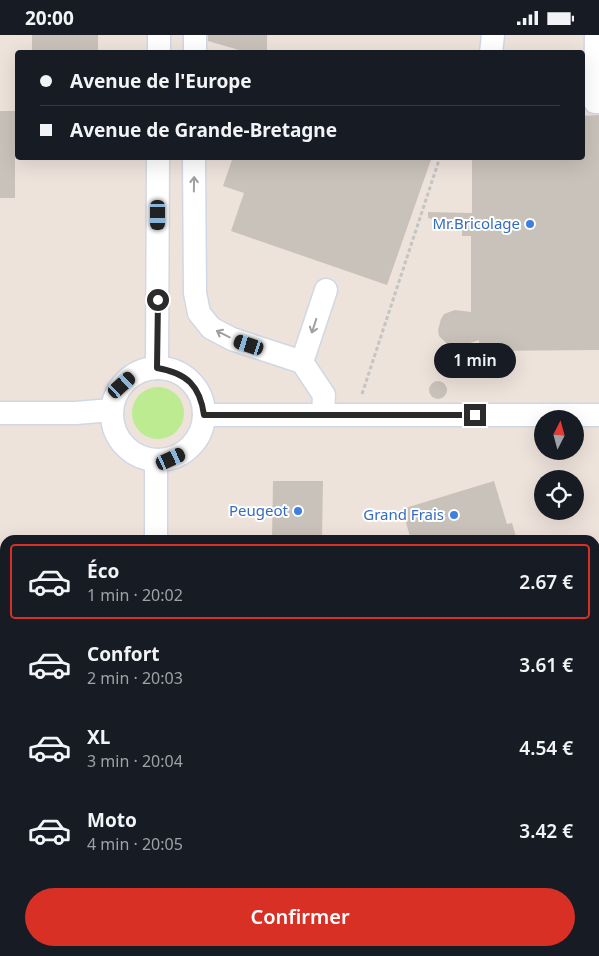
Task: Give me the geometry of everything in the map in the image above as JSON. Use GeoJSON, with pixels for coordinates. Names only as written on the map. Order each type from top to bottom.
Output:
{"type":"FeatureCollection","features":[{"type":"Feature","properties":{"kind":"street"},"geometry":{"type":"LineString","coordinates":[[159,35],[159,50]]}},
{"type":"Feature","properties":{"kind":"street"},"geometry":{"type":"LineString","coordinates":[[195,50],[196,35]]}},
{"type":"Feature","properties":{"kind":"street"},"geometry":{"type":"LineString","coordinates":[[491,50],[493,35]]}},
{"type":"Feature","properties":{"kind":"street"},"geometry":{"type":"LineString","coordinates":[[592,102],[596,35]]}},
{"type":"Feature","properties":{"kind":"street"},"geometry":{"type":"LineString","coordinates":[[157,368],[158,160]]}},
{"type":"Feature","properties":{"kind":"street"},"geometry":{"type":"LineString","coordinates":[[194,160],[194,293],[199,313],[211,328],[232,339],[302,362],[324,405]]}},
{"type":"Feature","properties":{"kind":"street"},"geometry":{"type":"LineString","coordinates":[[302,362],[326,290]]}},
{"type":"Feature","properties":{"kind":"street"},"geometry":{"type":"LineString","coordinates":[[157,368],[172,370],[185,377],[196,387],[202,401],[204,415],[201,429],[194,442],[184,452],[171,459],[156,460],[142,457],[128,450],[118,439],[112,425],[111,410],[115,396],[122,385],[144,370],[157,368]]}},
{"type":"Feature","properties":{"kind":"street"},"geometry":{"type":"LineString","coordinates":[[204,415],[324,405],[356,415],[599,415]]}},
{"type":"Feature","properties":{"kind":"street"},"geometry":{"type":"LineString","coordinates":[[0,413],[76,413],[111,410]]}},
{"type":"Feature","properties":{"kind":"street"},"geometry":{"type":"LineString","coordinates":[[156,460],[156,535]]}},
{"type":"Feature","properties":{"kind":"path"},"geometry":{"type":"LineString","coordinates":[[356,415],[439,160]]}},
{"type":"Feature","properties":{"kind":"green space"},"geometry":{"type":"Polygon","coordinates":[[[153,387],[163,387],[177,394],[184,408],[184,418],[177,432],[163,439],[153,439],[143,435],[136,428],[132,418],[132,408],[136,398],[143,391],[153,387]]]}},
{"type":"Feature","properties":{"kind":"building"},"geometry":{"type":"Polygon","coordinates":[[[32,35],[98,35],[98,50],[32,50],[32,35]]]}},
{"type":"Feature","properties":{"kind":"building"},"geometry":{"type":"Polygon","coordinates":[[[208,35],[267,35],[267,50],[239,50],[208,41],[208,35]]]}},
{"type":"Feature","properties":{"kind":"building"},"geometry":{"type":"Polygon","coordinates":[[[0,111],[15,111],[15,198],[0,198],[0,111]]]}},
{"type":"Feature","properties":{"kind":"building","name":"Mr.Bricolage"},"geometry":{"type":"Polygon","coordinates":[[[599,115],[599,350],[479,351],[479,340],[459,347],[447,344],[439,336],[438,330],[444,314],[455,310],[471,312],[471,236],[462,236],[462,227],[428,218],[428,212],[472,213],[472,160],[585,160],[585,116],[599,115]]]}},
{"type":"Feature","properties":{"kind":"building"},"geometry":{"type":"Polygon","coordinates":[[[232,160],[431,160],[387,285],[231,231],[244,193],[223,186],[232,160]]]}},
{"type":"Feature","properties":{"kind":"building"},"geometry":{"type":"Polygon","coordinates":[[[434,381],[442,381],[447,386],[445,397],[434,399],[429,394],[429,386],[434,381]]]}},
{"type":"Feature","properties":{"kind":"building","name":"Peugeot"},"geometry":{"type":"Polygon","coordinates":[[[273,481],[323,481],[322,535],[272,535],[273,481]]]}},
{"type":"Feature","properties":{"kind":"building","name":"Grand Frais"},"geometry":{"type":"Polygon","coordinates":[[[494,481],[507,524],[512,523],[516,535],[410,535],[402,509],[494,481]]]}},
{"type":"Feature","properties":{"kind":"place","name":"Mr.Bricolage"},"geometry":{"type":"Point","coordinates":[530,224]}},
{"type":"Feature","properties":{"kind":"place","name":"Peugeot"},"geometry":{"type":"Point","coordinates":[298,511]}},
{"type":"Feature","properties":{"kind":"place","name":"Grand Frais"},"geometry":{"type":"Point","coordinates":[454,515]}},
{"type":"Feature","properties":{"kind":"route"},"geometry":{"type":"LineString","coordinates":[[158,300],[157,368],[172,370],[185,377],[196,387],[202,401],[204,415],[475,415]]}}]}
